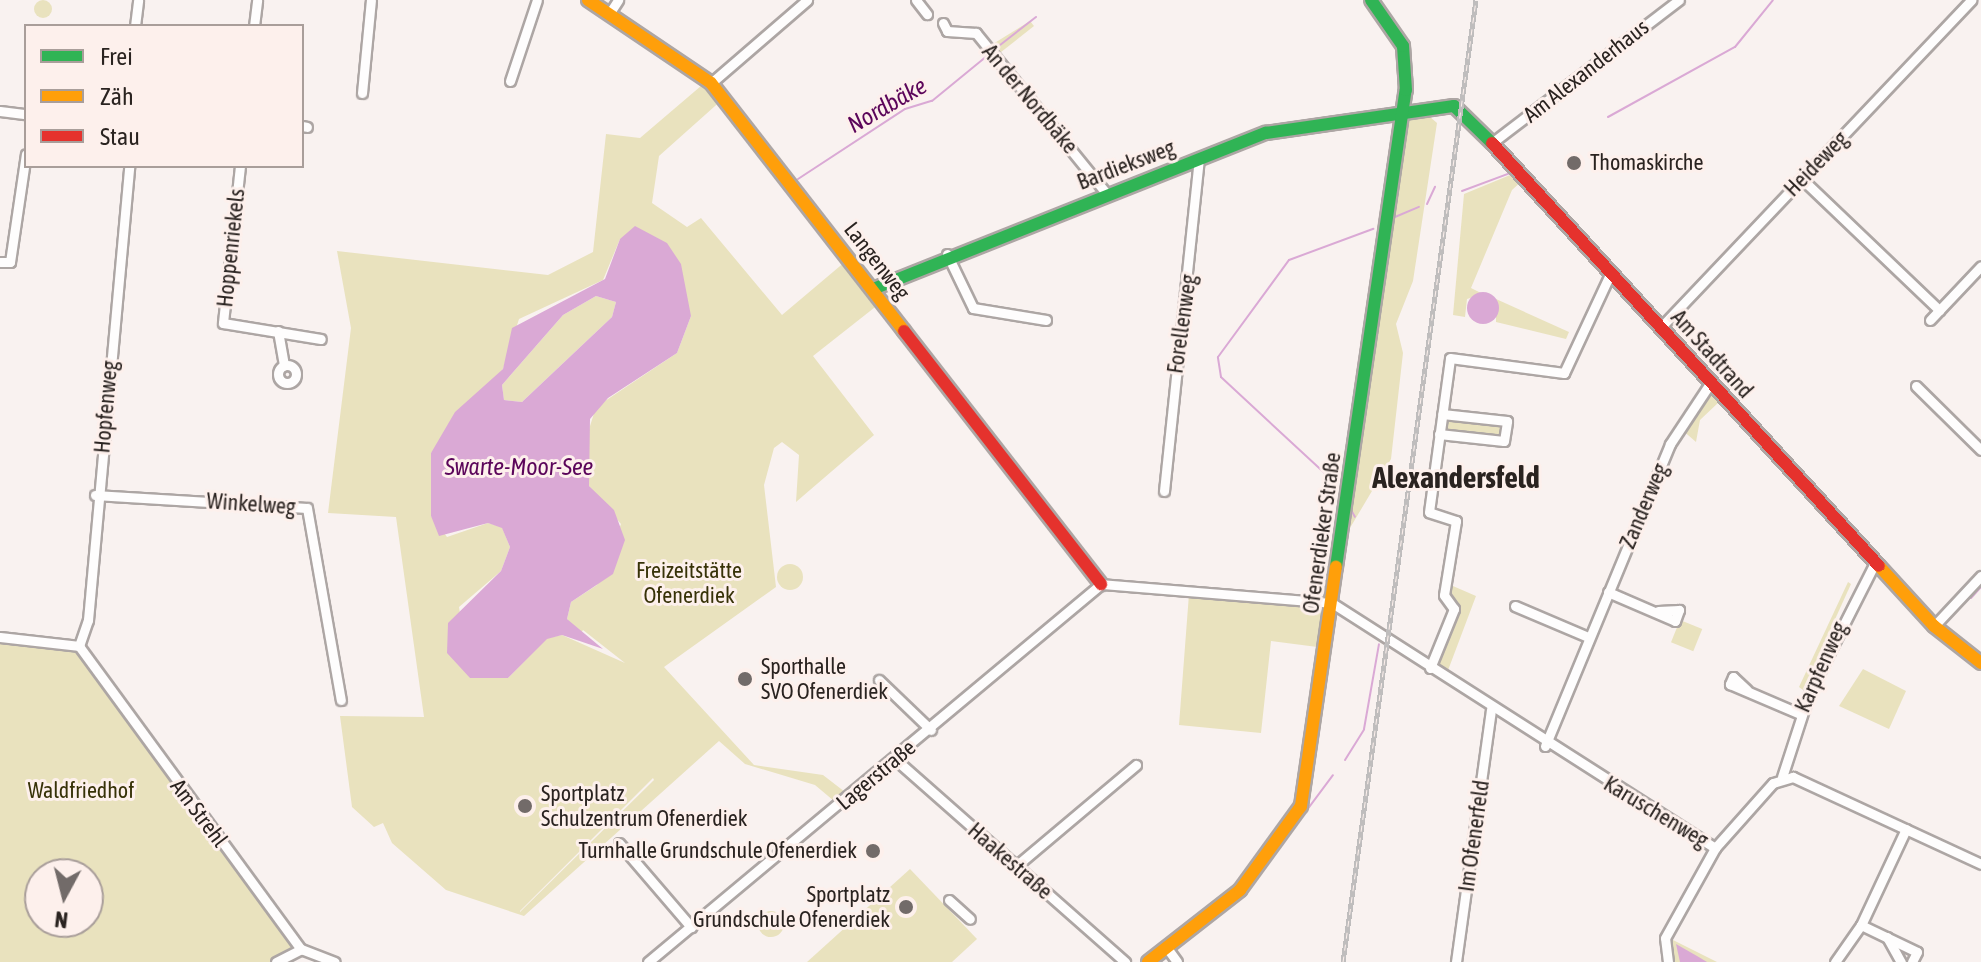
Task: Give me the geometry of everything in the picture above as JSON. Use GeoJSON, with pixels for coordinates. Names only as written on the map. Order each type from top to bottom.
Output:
{"type":"FeatureCollection","features":[{"type":"Feature","properties":{"kind":"street"},"geometry":{"type":"LineString","coordinates":[[135,24],[138,0]]}},
{"type":"Feature","properties":{"kind":"street"},"geometry":{"type":"LineString","coordinates":[[254,24],[257,0]]}},
{"type":"Feature","properties":{"kind":"street"},"geometry":{"type":"LineString","coordinates":[[362,93],[371,0]]}},
{"type":"Feature","properties":{"kind":"street"},"geometry":{"type":"LineString","coordinates":[[510,81],[537,0]]}},
{"type":"Feature","properties":{"kind":"street","name":"Langenweg"},"geometry":{"type":"LineString","coordinates":[[588,0],[711,83],[1101,584]]}},
{"type":"Feature","properties":{"kind":"street"},"geometry":{"type":"LineString","coordinates":[[609,14],[618,0]]}},
{"type":"Feature","properties":{"kind":"street"},"geometry":{"type":"LineString","coordinates":[[711,83],[807,0]]}},
{"type":"Feature","properties":{"kind":"street"},"geometry":{"type":"LineString","coordinates":[[916,0],[927,14]]}},
{"type":"Feature","properties":{"kind":"street","name":"Ofenerdieker Straße"},"geometry":{"type":"LineString","coordinates":[[1148,962],[1240,890],[1301,806],[1402,112],[1403,46],[1371,0]]}},
{"type":"Feature","properties":{"kind":"street","name":"Am Alexanderhaus"},"geometry":{"type":"LineString","coordinates":[[1493,142],[1679,0]]}},
{"type":"Feature","properties":{"kind":"street","name":"Heideweg"},"geometry":{"type":"LineString","coordinates":[[1661,327],[1971,0]]}},
{"type":"Feature","properties":{"kind":"street","name":"An der Nordbäke"},"geometry":{"type":"LineString","coordinates":[[943,23],[947,31],[976,33],[1107,194]]}},
{"type":"Feature","properties":{"kind":"street","name":"Am Stadtrand"},"geometry":{"type":"LineString","coordinates":[[1402,112],[1454,106],[1493,142],[1934,626],[1981,663]]}},
{"type":"Feature","properties":{"kind":"street"},"geometry":{"type":"LineString","coordinates":[[0,111],[24,114]]}},
{"type":"Feature","properties":{"kind":"street","name":"Bardieksweg"},"geometry":{"type":"LineString","coordinates":[[873,289],[947,254],[1301,123],[1402,112]]}},
{"type":"Feature","properties":{"kind":"street","name":"Forellenweg"},"geometry":{"type":"LineString","coordinates":[[1164,491],[1199,159]]}},
{"type":"Feature","properties":{"kind":"street"},"geometry":{"type":"LineString","coordinates":[[0,262],[10,262],[24,168]]}},
{"type":"Feature","properties":{"kind":"street","name":"Hopfenweg"},"geometry":{"type":"LineString","coordinates":[[79,646],[88,620],[95,495],[129,168]]}},
{"type":"Feature","properties":{"kind":"street","name":"Hoppenriekels"},"geometry":{"type":"LineString","coordinates":[[240,168],[223,323],[321,339]]}},
{"type":"Feature","properties":{"kind":"street"},"geometry":{"type":"LineString","coordinates":[[1802,179],[1939,310]]}},
{"type":"Feature","properties":{"kind":"street"},"geometry":{"type":"LineString","coordinates":[[947,254],[973,308],[1046,320]]}},
{"type":"Feature","properties":{"kind":"street"},"geometry":{"type":"LineString","coordinates":[[1930,320],[1981,266]]}},
{"type":"Feature","properties":{"kind":"street"},"geometry":{"type":"LineString","coordinates":[[1430,668],[1454,609],[1444,595],[1456,521],[1429,512],[1450,358],[1564,373],[1611,272]]}},
{"type":"Feature","properties":{"kind":"street"},"geometry":{"type":"LineString","coordinates":[[278,331],[284,365]]}},
{"type":"Feature","properties":{"kind":"street","name":"Zanderweg"},"geometry":{"type":"LineString","coordinates":[[1545,746],[1674,436],[1711,382]]}},
{"type":"Feature","properties":{"kind":"street"},"geometry":{"type":"LineString","coordinates":[[1916,386],[1981,450]]}},
{"type":"Feature","properties":{"kind":"street"},"geometry":{"type":"LineString","coordinates":[[1439,434],[1504,441],[1507,421],[1442,414]]}},
{"type":"Feature","properties":{"kind":"street","name":"Winkelweg"},"geometry":{"type":"LineString","coordinates":[[95,495],[307,508],[341,700]]}},
{"type":"Feature","properties":{"kind":"street","name":"Karpfenweg"},"geometry":{"type":"LineString","coordinates":[[1782,777],[1800,714],[1852,597],[1875,563]]}},
{"type":"Feature","properties":{"kind":"street"},"geometry":{"type":"LineString","coordinates":[[1934,626],[1981,576]]}},
{"type":"Feature","properties":{"kind":"street"},"geometry":{"type":"LineString","coordinates":[[1101,584],[1332,603]]}},
{"type":"Feature","properties":{"kind":"street","name":"Lagerstraße"},"geometry":{"type":"LineString","coordinates":[[648,962],[931,730],[1101,584]]}},
{"type":"Feature","properties":{"kind":"street"},"geometry":{"type":"LineString","coordinates":[[1608,592],[1658,611]]}},
{"type":"Feature","properties":{"kind":"street","name":"Karuschenweg"},"geometry":{"type":"LineString","coordinates":[[1332,603],[1545,746],[1715,848],[1782,777]]}},
{"type":"Feature","properties":{"kind":"street"},"geometry":{"type":"LineString","coordinates":[[1515,606],[1588,637]]}},
{"type":"Feature","properties":{"kind":"street"},"geometry":{"type":"LineString","coordinates":[[0,637],[79,646]]}},
{"type":"Feature","properties":{"kind":"street","name":"Am Strehl"},"geometry":{"type":"LineString","coordinates":[[79,646],[301,949]]}},
{"type":"Feature","properties":{"kind":"street"},"geometry":{"type":"LineString","coordinates":[[879,680],[931,730]]}},
{"type":"Feature","properties":{"kind":"street"},"geometry":{"type":"LineString","coordinates":[[1747,690],[1800,714]]}},
{"type":"Feature","properties":{"kind":"street","name":"Im Ofenerfeld"},"geometry":{"type":"LineString","coordinates":[[1456,962],[1491,709]]}},
{"type":"Feature","properties":{"kind":"street","name":"Haakestraße"},"geometry":{"type":"LineString","coordinates":[[895,759],[1125,962]]}},
{"type":"Feature","properties":{"kind":"street"},"geometry":{"type":"LineString","coordinates":[[1016,866],[1136,765]]}},
{"type":"Feature","properties":{"kind":"street"},"geometry":{"type":"LineString","coordinates":[[1782,777],[1981,864]]}},
{"type":"Feature","properties":{"kind":"street"},"geometry":{"type":"LineString","coordinates":[[1835,962],[1861,925],[1906,829]]}},
{"type":"Feature","properties":{"kind":"street"},"geometry":{"type":"LineString","coordinates":[[619,843],[691,927]]}},
{"type":"Feature","properties":{"kind":"street"},"geometry":{"type":"LineString","coordinates":[[1668,962],[1667,934],[1715,848]]}},
{"type":"Feature","properties":{"kind":"street"},"geometry":{"type":"LineString","coordinates":[[949,900],[970,919]]}},
{"type":"Feature","properties":{"kind":"street"},"geometry":{"type":"LineString","coordinates":[[1861,925],[1917,952],[1912,962]]}},
{"type":"Feature","properties":{"kind":"street"},"geometry":{"type":"LineString","coordinates":[[1887,937],[1901,962]]}},
{"type":"Feature","properties":{"kind":"street"},"geometry":{"type":"LineString","coordinates":[[1167,948],[1177,962]]}},
{"type":"Feature","properties":{"kind":"street"},"geometry":{"type":"LineString","coordinates":[[276,962],[301,949],[335,962]]}},
{"type":"Feature","properties":{"kind":"green space"},"geometry":{"type":"Polygon","coordinates":[[[39,0],[47,0],[52,9],[50,16],[39,18],[34,13],[34,5],[39,0]]]}},
{"type":"Feature","properties":{"kind":"green space"},"geometry":{"type":"Polygon","coordinates":[[[1030,21],[1034,26],[996,56],[988,47],[1030,21]]]}},
{"type":"Feature","properties":{"kind":"green space","name":"Freizeitstätte Ofenerdiek"},"geometry":{"type":"Polygon","coordinates":[[[708,80],[724,98],[659,156],[652,203],[687,227],[701,218],[782,315],[846,261],[879,304],[813,356],[874,435],[796,502],[799,455],[782,442],[774,448],[764,485],[776,587],[664,667],[754,765],[823,775],[845,792],[834,801],[815,785],[745,764],[719,741],[524,916],[446,890],[392,843],[383,823],[374,827],[352,807],[340,716],[424,717],[396,517],[328,513],[351,328],[337,251],[548,275],[593,252],[606,134],[640,138],[708,80]],[[620,239],[603,280],[519,319],[503,369],[431,453],[431,516],[447,537],[488,523],[502,527],[510,547],[501,571],[459,607],[470,678],[508,678],[547,638],[562,635],[625,663],[583,630],[579,636],[567,619],[571,602],[597,585],[621,524],[589,486],[585,442],[596,407],[677,353],[691,316],[620,239]],[[654,780],[520,911],[520,912],[654,780]]]}},
{"type":"Feature","properties":{"kind":"green space"},"geometry":{"type":"Polygon","coordinates":[[[1429,116],[1437,123],[1413,281],[1396,324],[1403,353],[1391,459],[1347,533],[1400,122],[1429,116]]]}},
{"type":"Feature","properties":{"kind":"green space"},"geometry":{"type":"Polygon","coordinates":[[[1515,173],[1523,180],[1512,190],[1471,288],[1483,294],[1467,299],[1465,317],[1453,315],[1464,194],[1515,173]]]}},
{"type":"Feature","properties":{"kind":"green space"},"geometry":{"type":"Polygon","coordinates":[[[596,296],[616,302],[612,317],[522,402],[504,400],[502,385],[563,315],[596,296]]]}},
{"type":"Feature","properties":{"kind":"green space"},"geometry":{"type":"Polygon","coordinates":[[[1496,299],[1569,332],[1566,339],[1496,322],[1496,299]]]}},
{"type":"Feature","properties":{"kind":"green space"},"geometry":{"type":"Polygon","coordinates":[[[1709,392],[1719,402],[1700,420],[1696,442],[1681,429],[1709,392]]]}},
{"type":"Feature","properties":{"kind":"green space"},"geometry":{"type":"Polygon","coordinates":[[[1442,414],[1507,421],[1505,441],[1440,434],[1442,414]]]}},
{"type":"Feature","properties":{"kind":"green space"},"geometry":{"type":"Polygon","coordinates":[[[790,564],[799,568],[803,577],[799,586],[790,590],[781,586],[777,577],[781,568],[790,564]]]}},
{"type":"Feature","properties":{"kind":"green space"},"geometry":{"type":"Polygon","coordinates":[[[1848,582],[1851,584],[1803,690],[1799,687],[1848,582]]]}},
{"type":"Feature","properties":{"kind":"green space"},"geometry":{"type":"Polygon","coordinates":[[[1446,583],[1476,596],[1447,673],[1435,666],[1454,609],[1446,583]]]}},
{"type":"Feature","properties":{"kind":"green space"},"geometry":{"type":"Polygon","coordinates":[[[1189,594],[1332,603],[1325,648],[1271,641],[1261,733],[1179,725],[1189,594]]]}},
{"type":"Feature","properties":{"kind":"green space"},"geometry":{"type":"Polygon","coordinates":[[[1680,620],[1702,629],[1693,651],[1671,642],[1680,620]]]}},
{"type":"Feature","properties":{"kind":"green space","name":"Waldfriedhof"},"geometry":{"type":"Polygon","coordinates":[[[0,637],[79,646],[297,947],[275,962],[0,962],[0,637]]]}},
{"type":"Feature","properties":{"kind":"green space"},"geometry":{"type":"Polygon","coordinates":[[[1863,669],[1906,691],[1889,729],[1839,706],[1863,669]]]}},
{"type":"Feature","properties":{"kind":"green space","name":"Sportplatz Grundschule Ofenerdiek"},"geometry":{"type":"Polygon","coordinates":[[[910,869],[977,939],[952,962],[807,962],[910,869]]]}},
{"type":"Feature","properties":{"kind":"green space"},"geometry":{"type":"Polygon","coordinates":[[[771,911],[780,915],[784,924],[780,933],[771,937],[762,933],[758,924],[762,915],[771,911]]]}},
{"type":"Feature","properties":{"kind":"green space"},"geometry":{"type":"Polygon","coordinates":[[[1671,939],[1717,962],[1670,962],[1671,939]]]}},
{"type":"Feature","properties":{"kind":"water","name":"Swarte-Moor-See"},"geometry":{"type":"Polygon","coordinates":[[[635,226],[667,243],[681,264],[691,316],[677,353],[608,398],[590,419],[589,486],[614,510],[625,540],[613,574],[571,602],[567,619],[603,649],[562,635],[547,639],[508,678],[470,678],[447,653],[448,623],[501,571],[510,547],[502,528],[488,523],[439,536],[431,516],[431,453],[455,412],[503,369],[512,328],[605,279],[620,239],[635,226]],[[596,296],[563,315],[502,385],[504,400],[522,402],[612,317],[616,302],[596,296]]]}},
{"type":"Feature","properties":{"kind":"water"},"geometry":{"type":"Polygon","coordinates":[[[1483,292],[1495,296],[1499,308],[1495,320],[1483,324],[1471,320],[1467,308],[1471,296],[1483,292]]]}},
{"type":"Feature","properties":{"kind":"water"},"geometry":{"type":"Polygon","coordinates":[[[1676,944],[1697,956],[1707,962],[1680,962],[1676,944]]]}},
{"type":"Feature","properties":{"kind":"waterway"},"geometry":{"type":"LineString","coordinates":[[1608,117],[1735,47],[1773,0]]}},
{"type":"Feature","properties":{"kind":"waterway","name":"Nordbäke"},"geometry":{"type":"LineString","coordinates":[[995,49],[1036,17]]}},
{"type":"Feature","properties":{"kind":"waterway","name":"Nordbäke"},"geometry":{"type":"LineString","coordinates":[[798,179],[905,109],[932,101],[987,56]]}},
{"type":"Feature","properties":{"kind":"waterway"},"geometry":{"type":"LineString","coordinates":[[1462,191],[1513,172]]}},
{"type":"Feature","properties":{"kind":"waterway"},"geometry":{"type":"LineString","coordinates":[[1427,204],[1435,187]]}},
{"type":"Feature","properties":{"kind":"waterway"},"geometry":{"type":"LineString","coordinates":[[1395,217],[1419,207]]}},
{"type":"Feature","properties":{"kind":"waterway"},"geometry":{"type":"LineString","coordinates":[[1331,479],[1221,377],[1218,357],[1289,260],[1373,229]]}},
{"type":"Feature","properties":{"kind":"waterway"},"geometry":{"type":"LineString","coordinates":[[1350,508],[1355,517]]}},
{"type":"Feature","properties":{"kind":"waterway"},"geometry":{"type":"LineString","coordinates":[[1971,598],[1981,587]]}},
{"type":"Feature","properties":{"kind":"waterway"},"geometry":{"type":"LineString","coordinates":[[1345,760],[1364,729],[1379,644]]}},
{"type":"Feature","properties":{"kind":"waterway"},"geometry":{"type":"LineString","coordinates":[[1260,873],[1333,775]]}},
{"type":"Feature","properties":{"kind":"railway"},"geometry":{"type":"LineString","coordinates":[[1343,962],[1476,0]]}},
{"type":"Feature","properties":{"kind":"traffic: fast"},"geometry":{"type":"LineString","coordinates":[[1336,567],[1406,90],[1403,46],[1371,0]]}},
{"type":"Feature","properties":{"kind":"traffic: fast"},"geometry":{"type":"LineString","coordinates":[[873,289],[1266,133],[1454,106],[1492,143]]}},
{"type":"Feature","properties":{"kind":"traffic: slow"},"geometry":{"type":"LineString","coordinates":[[588,0],[711,83],[904,331]]}},
{"type":"Feature","properties":{"kind":"traffic: slow"},"geometry":{"type":"LineString","coordinates":[[1879,566],[1934,626],[1981,663]]}},
{"type":"Feature","properties":{"kind":"traffic: slow"},"geometry":{"type":"LineString","coordinates":[[1148,962],[1240,890],[1301,806],[1336,567]]}},
{"type":"Feature","properties":{"kind":"traffic: jam"},"geometry":{"type":"LineString","coordinates":[[1492,143],[1879,566]]}},
{"type":"Feature","properties":{"kind":"traffic: jam"},"geometry":{"type":"LineString","coordinates":[[904,331],[1101,584]]}},
{"type":"Feature","properties":{"kind":"place","name":"Thomaskirche"},"geometry":{"type":"Point","coordinates":[1574,163]}},
{"type":"Feature","properties":{"kind":"place","name":"Sporthalle SVO Ofenerdiek"},"geometry":{"type":"Point","coordinates":[745,679]}},
{"type":"Feature","properties":{"kind":"place","name":"Sportplatz Schulzentrum Ofenerdiek"},"geometry":{"type":"Point","coordinates":[525,806]}},
{"type":"Feature","properties":{"kind":"place","name":"Turnhalle Grundschule Ofenerdiek"},"geometry":{"type":"Point","coordinates":[873,851]}},
{"type":"Feature","properties":{"kind":"place","name":"Sportplatz Grundschule Ofenerdiek"},"geometry":{"type":"Point","coordinates":[906,907]}},
{"type":"Feature","properties":{"kind":"district","name":"Alexandersfeld"},"geometry":{"type":"Point","coordinates":[1456,477]}}]}
